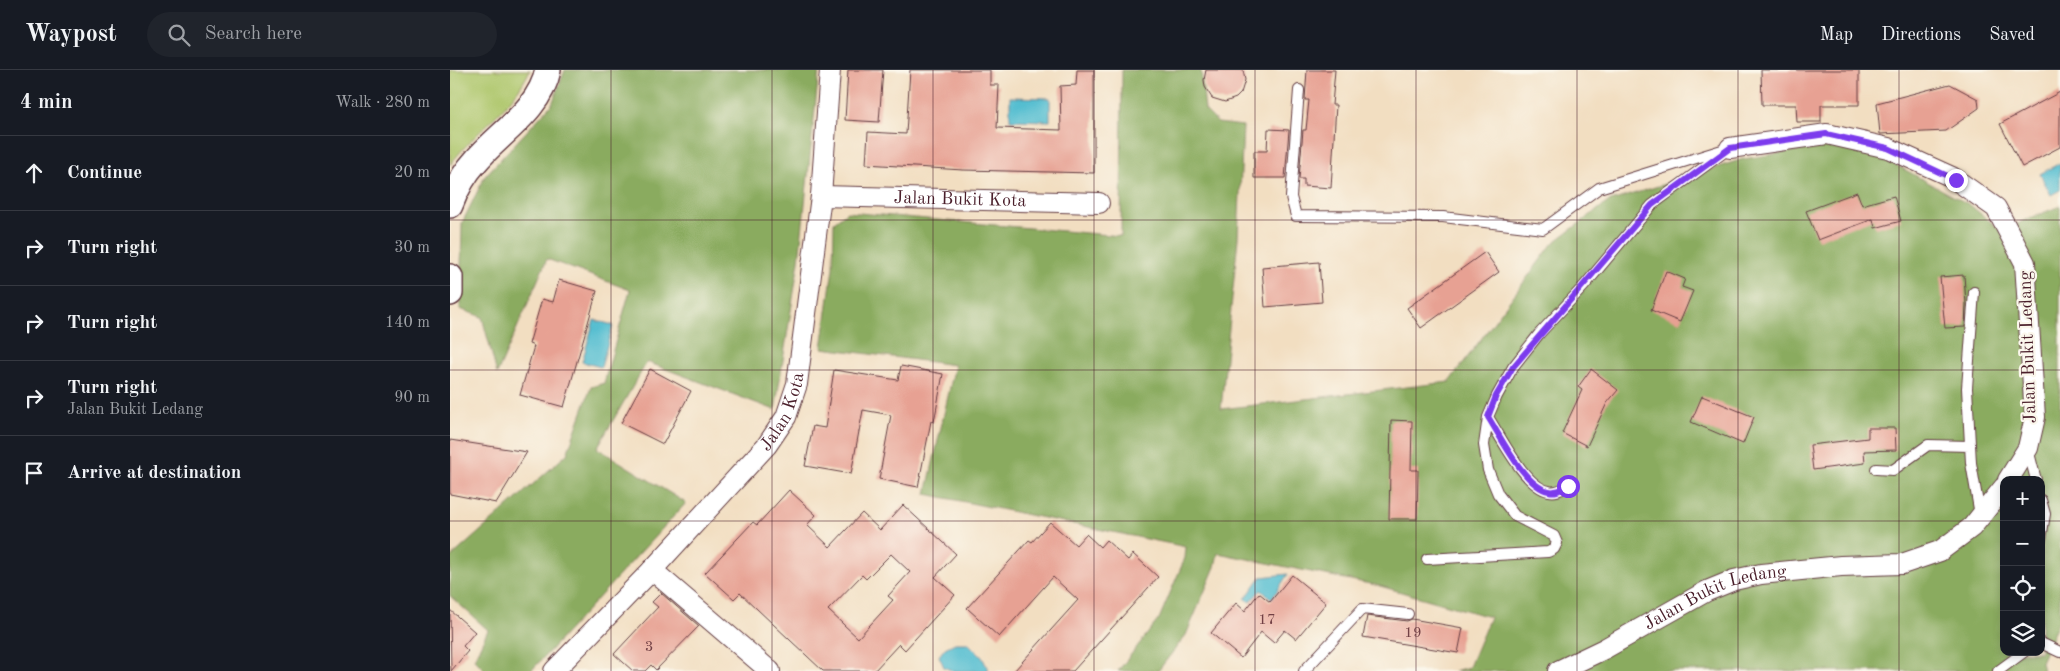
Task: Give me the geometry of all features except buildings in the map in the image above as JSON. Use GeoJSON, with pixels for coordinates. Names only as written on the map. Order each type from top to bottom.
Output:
{"type":"FeatureCollection","features":[{"type":"Feature","properties":{"kind":"street"},"geometry":{"type":"LineString","coordinates":[[450,205],[458,185],[475,162],[514,124],[533,102],[547,77],[548,70]]}},
{"type":"Feature","properties":{"kind":"street","name":"Jalan Kota"},"geometry":{"type":"LineString","coordinates":[[554,671],[652,570],[767,445],[786,417],[797,384],[821,196],[830,70]]}},
{"type":"Feature","properties":{"kind":"street","name":"Jalan Bukit Ledang"},"geometry":{"type":"LineString","coordinates":[[1730,148],[1826,134],[1844,138],[1888,148],[1952,176],[1996,208],[2025,263],[2035,417],[2028,448],[2010,476]]}},
{"type":"Feature","properties":{"kind":"street","name":"Jalan Bukit Kota"},"geometry":{"type":"LineString","coordinates":[[821,196],[1099,203]]}},
{"type":"Feature","properties":{"kind":"street"},"geometry":{"type":"LineString","coordinates":[[450,277],[450,293]]}},
{"type":"Feature","properties":{"kind":"street","name":"Jalan Bukit Ledang"},"geometry":{"type":"LineString","coordinates":[[1558,671],[1604,649],[1707,590],[1734,580],[1760,574],[1832,567],[1902,564],[1940,550],[1972,527],[2000,492]]}},
{"type":"Feature","properties":{"kind":"street"},"geometry":{"type":"LineString","coordinates":[[652,570],[770,671]]}},
{"type":"Feature","properties":{"kind":"lane"},"geometry":{"type":"LineString","coordinates":[[1299,90],[1291,197],[1296,216],[1442,217],[1543,229],[1599,188],[1730,148]]}},
{"type":"Feature","properties":{"kind":"lane"},"geometry":{"type":"LineString","coordinates":[[1427,559],[1548,552],[1554,549],[1557,543],[1554,536],[1548,531],[1515,516],[1498,494],[1488,470],[1484,445],[1488,417],[1496,396],[1513,367],[1652,205],[1730,148]]}},
{"type":"Feature","properties":{"kind":"lane"},"geometry":{"type":"LineString","coordinates":[[1974,292],[1967,388],[1970,446],[1981,516]]}},
{"type":"Feature","properties":{"kind":"lane"},"geometry":{"type":"LineString","coordinates":[[1488,417],[1520,468],[1531,481],[1550,492],[1559,491],[1568,486]]}},
{"type":"Feature","properties":{"kind":"lane"},"geometry":{"type":"LineString","coordinates":[[1876,469],[1893,470],[1928,446],[1970,446]]}},
{"type":"Feature","properties":{"kind":"lane","name":"Jalan Bukit Ledang"},"geometry":{"type":"LineString","coordinates":[[2028,448],[2035,476]]}},
{"type":"Feature","properties":{"kind":"lane"},"geometry":{"type":"LineString","coordinates":[[1304,671],[1362,609],[1408,614]]}},
{"type":"Feature","properties":{"kind":"lane"},"geometry":{"type":"LineString","coordinates":[[2045,645],[2060,652]]}},
{"type":"Feature","properties":{"kind":"lane"},"geometry":{"type":"LineString","coordinates":[[1998,671],[2019,656]]}},
{"type":"Feature","properties":{"kind":"green space"},"geometry":{"type":"Polygon","coordinates":[[[450,70],[530,70],[513,97],[450,165],[450,70]]]}},
{"type":"Feature","properties":{"kind":"green space"},"geometry":{"type":"Polygon","coordinates":[[[565,70],[819,70],[799,261],[775,410],[647,362],[597,448],[686,503],[531,671],[486,671],[474,659],[488,630],[450,596],[450,558],[567,454],[591,387],[604,383],[630,290],[547,259],[497,374],[482,317],[460,309],[462,223],[485,176],[552,104],[565,70]]]}},
{"type":"Feature","properties":{"kind":"green space"},"geometry":{"type":"Polygon","coordinates":[[[1122,70],[1201,70],[1205,110],[1218,123],[1243,126],[1238,238],[1221,409],[1449,382],[1553,243],[1608,202],[1743,159],[1828,146],[1874,153],[1970,205],[2003,232],[2023,221],[2060,206],[2060,618],[2045,653],[2045,476],[2000,476],[2000,656],[2044,656],[2041,662],[2043,671],[1454,671],[1469,667],[1490,617],[1380,586],[1218,553],[1215,567],[1186,635],[1158,671],[1118,671],[1159,619],[1185,558],[1186,547],[926,494],[955,365],[822,348],[833,268],[834,222],[847,212],[1121,236],[1122,70]]]}},
{"type":"Feature","properties":{"kind":"water"},"geometry":{"type":"Polygon","coordinates":[[[1010,97],[1050,98],[1050,121],[1010,120],[1010,97]]]}},
{"type":"Feature","properties":{"kind":"water"},"geometry":{"type":"Polygon","coordinates":[[[2060,163],[2060,190],[2051,195],[2040,174],[2060,163]]]}},
{"type":"Feature","properties":{"kind":"water"},"geometry":{"type":"Polygon","coordinates":[[[594,320],[613,325],[601,367],[582,362],[594,320]]]}},
{"type":"Feature","properties":{"kind":"water"},"geometry":{"type":"Polygon","coordinates":[[[1288,574],[1272,599],[1261,590],[1250,602],[1245,599],[1261,577],[1288,574]]]}},
{"type":"Feature","properties":{"kind":"water"},"geometry":{"type":"Polygon","coordinates":[[[955,643],[968,643],[982,657],[989,671],[953,671],[944,667],[939,656],[945,648],[955,643]]]}},
{"type":"Feature","properties":{"kind":"route"},"geometry":{"type":"LineString","coordinates":[[1568,486],[1559,491],[1550,492],[1531,481],[1520,468],[1488,417],[1496,396],[1513,367],[1539,334],[1584,286],[1652,205],[1730,148],[1826,134],[1888,148],[1952,176],[1956,180]]}}]}
